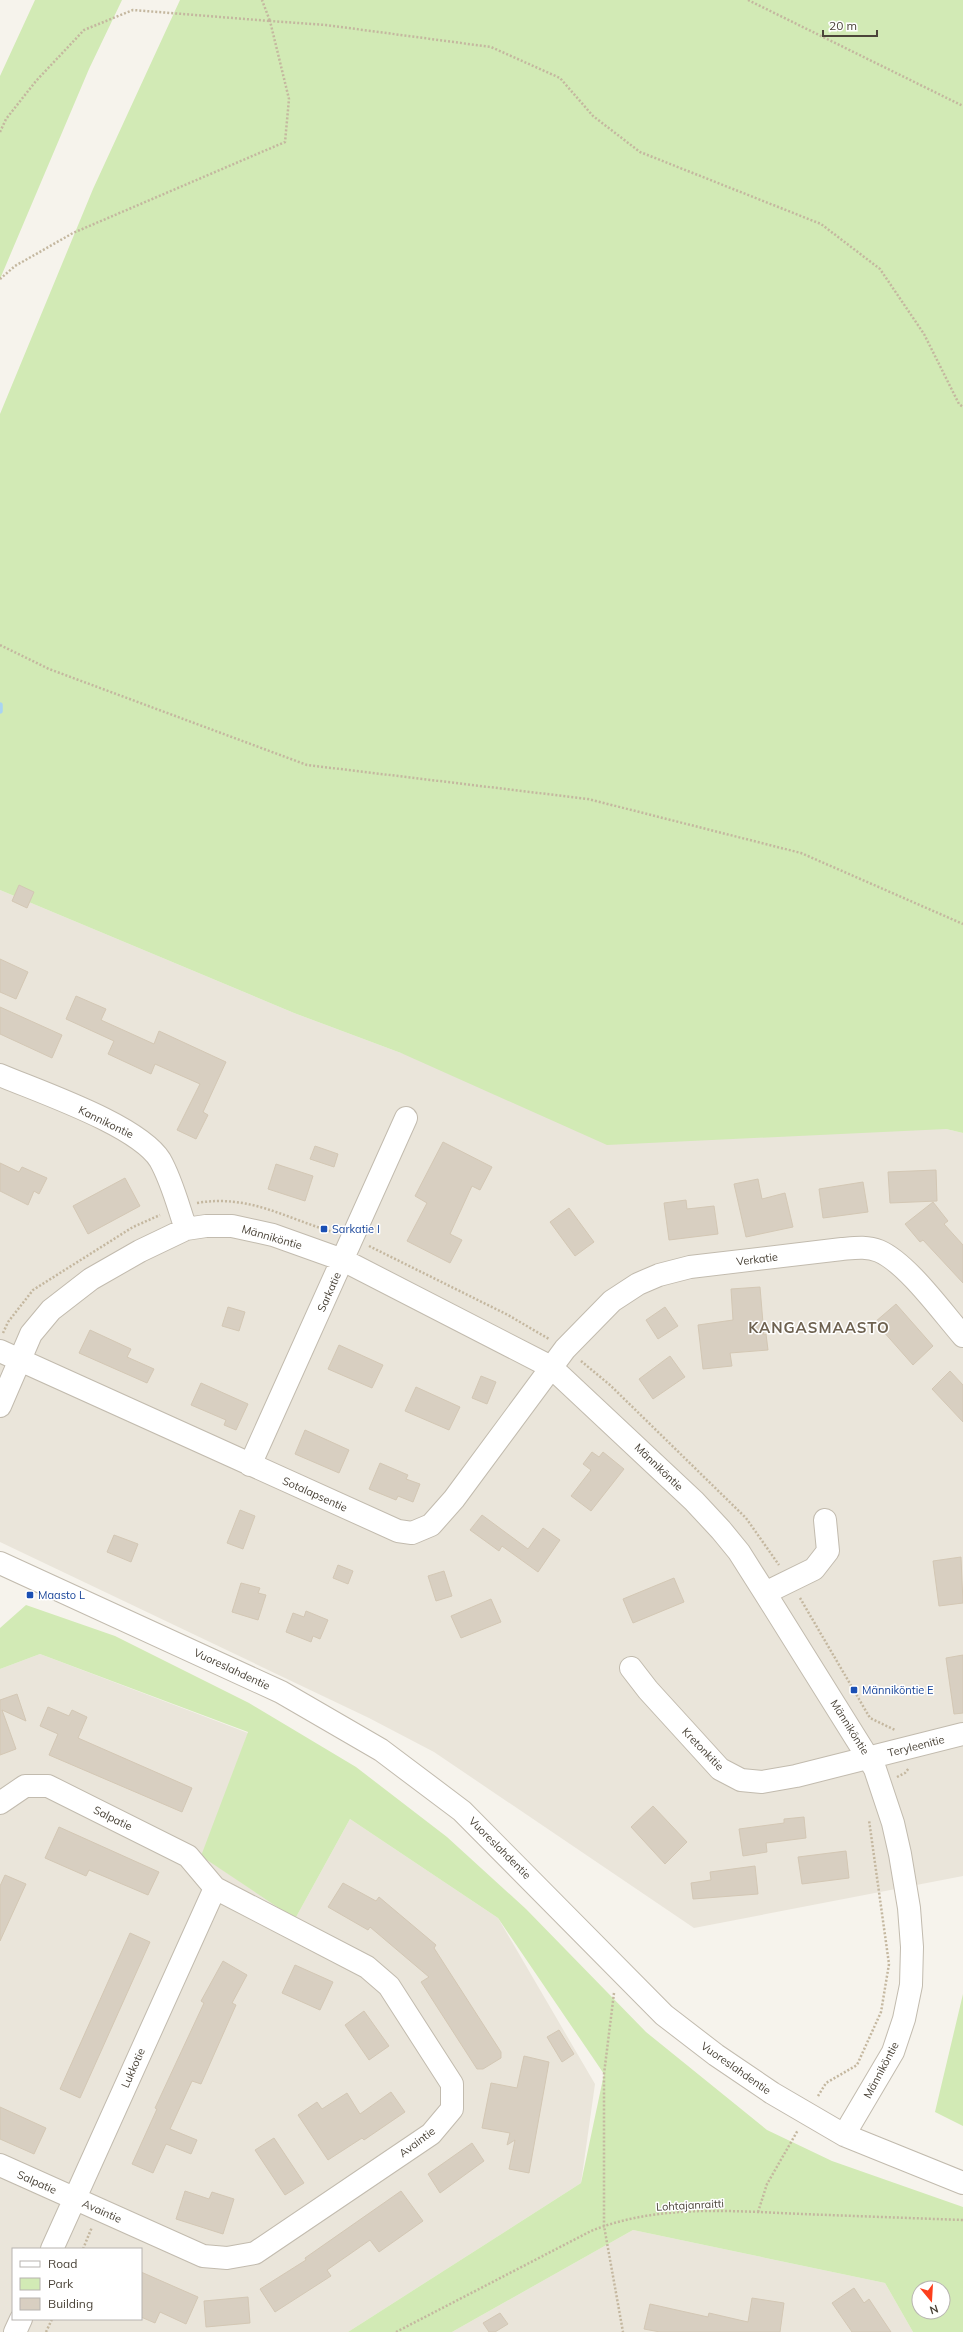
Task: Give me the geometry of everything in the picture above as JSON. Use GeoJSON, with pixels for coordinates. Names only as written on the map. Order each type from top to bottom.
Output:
{"type":"FeatureCollection","features":[{"type":"Feature","properties":{"kind":"street","name":"Kannikontie"},"geometry":{"type":"LineString","coordinates":[[0,1075],[133,1134],[148,1146],[159,1159],[186,1229]]}},
{"type":"Feature","properties":{"kind":"street","name":"Sarkatie"},"geometry":{"type":"LineString","coordinates":[[250,1465],[406,1118]]}},
{"type":"Feature","properties":{"kind":"street","name":"Männiköntie"},"geometry":{"type":"LineString","coordinates":[[0,1406],[7,1348],[31,1334],[51,1310],[91,1279],[140,1251],[186,1229],[206,1226],[232,1226],[273,1235],[343,1260],[551,1366],[694,1501],[722,1530],[765,1593],[875,1769],[893,1823],[900,1854],[909,1908],[912,1947],[911,1985],[904,2019],[893,2052],[844,2135]]}},
{"type":"Feature","properties":{"kind":"street","name":"Verkatie"},"geometry":{"type":"LineString","coordinates":[[551,1366],[565,1349],[612,1301],[638,1284],[659,1275],[690,1267],[864,1248],[878,1250],[904,1269],[963,1336]]}},
{"type":"Feature","properties":{"kind":"street","name":"Sotalapsentie"},"geometry":{"type":"LineString","coordinates":[[7,1348],[250,1465],[398,1530],[412,1533],[431,1525],[454,1499],[551,1366]]}},
{"type":"Feature","properties":{"kind":"street"},"geometry":{"type":"LineString","coordinates":[[765,1593],[814,1569],[828,1551],[825,1520]]}},
{"type":"Feature","properties":{"kind":"street","name":"Vuoreslahdentie"},"geometry":{"type":"LineString","coordinates":[[0,1563],[281,1692],[381,1750],[462,1811],[664,2015],[716,2055],[772,2094],[844,2135],[963,2183]]}},
{"type":"Feature","properties":{"kind":"street","name":"Kretonkitie"},"geometry":{"type":"LineString","coordinates":[[631,1668],[648,1690],[720,1769],[741,1780],[762,1782],[796,1776],[869,1758]]}},
{"type":"Feature","properties":{"kind":"street","name":"Teryleenitie"},"geometry":{"type":"LineString","coordinates":[[869,1758],[963,1734]]}},
{"type":"Feature","properties":{"kind":"street","name":"Salpatie"},"geometry":{"type":"LineString","coordinates":[[0,1803],[25,1786],[48,1786],[188,1856],[215,1888]]}},
{"type":"Feature","properties":{"kind":"street","name":"Lukkotie"},"geometry":{"type":"LineString","coordinates":[[52,2248],[215,1888]]}},
{"type":"Feature","properties":{"kind":"street","name":"Avaintie"},"geometry":{"type":"LineString","coordinates":[[74,2199],[203,2256],[227,2258],[254,2253],[431,2134],[452,2109],[452,2084],[389,1986],[367,1967],[215,1888]]}},
{"type":"Feature","properties":{"kind":"street","name":"Salpatie"},"geometry":{"type":"LineString","coordinates":[[0,2165],[74,2199]]}},
{"type":"Feature","properties":{"kind":"street"},"geometry":{"type":"LineString","coordinates":[[15,2332],[21,2320]]}},
{"type":"Feature","properties":{"kind":"path"},"geometry":{"type":"LineString","coordinates":[[0,279],[14,266],[73,233],[284,142],[289,99],[270,21],[262,0]]}},
{"type":"Feature","properties":{"kind":"path"},"geometry":{"type":"LineString","coordinates":[[748,0],[963,106]]}},
{"type":"Feature","properties":{"kind":"path"},"geometry":{"type":"LineString","coordinates":[[0,132],[6,119],[36,81],[84,30],[133,10],[326,25],[491,47],[560,78],[593,116],[640,152],[821,224],[880,269],[924,334],[959,404],[963,406]]}},
{"type":"Feature","properties":{"kind":"path"},"geometry":{"type":"LineString","coordinates":[[0,644],[49,669],[307,765],[588,799],[801,854],[963,924]]}},
{"type":"Feature","properties":{"kind":"path"},"geometry":{"type":"LineString","coordinates":[[7,1348],[8,1322],[33,1290],[133,1227],[178,1206],[212,1200],[245,1202],[352,1237],[508,1315],[565,1349],[592,1369]]}},
{"type":"Feature","properties":{"kind":"path"},"geometry":{"type":"LineString","coordinates":[[620,1972],[611,2003],[604,2074],[604,2226],[623,2332]]}},
{"type":"Feature","properties":{"kind":"path","name":"Lohtajanraitti"},"geometry":{"type":"LineString","coordinates":[[396,2332],[604,2226],[662,2213],[716,2210],[963,2220]]}},
{"type":"Feature","properties":{"kind":"path"},"geometry":{"type":"LineString","coordinates":[[46,2332],[52,2320]]}},
{"type":"Feature","properties":{"kind":"shaded area"},"geometry":{"type":"Polygon","coordinates":[[[0,890],[294,1013],[401,1053],[946,1129],[963,1133],[963,1876],[694,1928],[434,1752],[369,1718],[0,1542],[0,890]]]}},
{"type":"Feature","properties":{"kind":"shaded area"},"geometry":{"type":"Polygon","coordinates":[[[40,1654],[248,1733],[202,1856],[295,1919],[350,1819],[498,1918],[595,2084],[581,2183],[348,2332],[0,2332],[0,1669],[40,1654]]]}},
{"type":"Feature","properties":{"kind":"shaded area"},"geometry":{"type":"Polygon","coordinates":[[[633,2230],[885,2283],[913,2332],[452,2332],[633,2230]]]}},
{"type":"Feature","properties":{"kind":"green space"},"geometry":{"type":"Polygon","coordinates":[[[35,0],[122,0],[89,69],[0,279],[0,76],[35,0]]]}},
{"type":"Feature","properties":{"kind":"green space"},"geometry":{"type":"Polygon","coordinates":[[[180,0],[963,0],[963,1133],[946,1129],[607,1145],[401,1053],[294,1013],[0,890],[0,414],[93,189],[180,0]]]}},
{"type":"Feature","properties":{"kind":"green space"},"geometry":{"type":"Polygon","coordinates":[[[26,1605],[115,1636],[249,1703],[356,1767],[447,1837],[526,1909],[646,2032],[767,2130],[832,2161],[963,2207],[963,2332],[913,2332],[885,2283],[633,2230],[452,2332],[348,2332],[581,2183],[604,2074],[498,1918],[350,1819],[295,1919],[201,1856],[248,1732],[40,1654],[0,1669],[0,1628],[26,1605]]]}},
{"type":"Feature","properties":{"kind":"green space"},"geometry":{"type":"Polygon","coordinates":[[[963,1994],[963,2126],[935,2112],[963,1994]]]}},
{"type":"Feature","properties":{"kind":"building"},"geometry":{"type":"Polygon","coordinates":[[[19,885],[34,892],[27,908],[12,901],[19,885]]]}},
{"type":"Feature","properties":{"kind":"building"},"geometry":{"type":"Polygon","coordinates":[[[0,959],[28,972],[16,999],[0,992],[0,959]]]}},
{"type":"Feature","properties":{"kind":"building"},"geometry":{"type":"Polygon","coordinates":[[[76,996],[106,1009],[101,1020],[154,1044],[159,1031],[226,1062],[203,1112],[208,1115],[196,1139],[177,1130],[200,1084],[155,1064],[151,1074],[108,1054],[114,1041],[66,1019],[76,996]]]}},
{"type":"Feature","properties":{"kind":"building"},"geometry":{"type":"Polygon","coordinates":[[[0,1007],[62,1035],[52,1058],[0,1034],[0,1007]]]}},
{"type":"Feature","properties":{"kind":"building"},"geometry":{"type":"Polygon","coordinates":[[[443,1142],[492,1167],[480,1190],[472,1186],[450,1234],[462,1240],[450,1263],[407,1241],[427,1203],[415,1196],[443,1142]]]}},
{"type":"Feature","properties":{"kind":"building"},"geometry":{"type":"Polygon","coordinates":[[[315,1146],[338,1154],[334,1167],[310,1159],[315,1146]]]}},
{"type":"Feature","properties":{"kind":"building"},"geometry":{"type":"Polygon","coordinates":[[[0,1163],[19,1172],[22,1167],[47,1178],[39,1194],[34,1191],[28,1205],[0,1191],[0,1163]]]}},
{"type":"Feature","properties":{"kind":"building"},"geometry":{"type":"Polygon","coordinates":[[[276,1164],[313,1176],[305,1201],[268,1189],[276,1164]]]}},
{"type":"Feature","properties":{"kind":"building"},"geometry":{"type":"Polygon","coordinates":[[[936,1170],[937,1201],[890,1203],[888,1172],[936,1170]]]}},
{"type":"Feature","properties":{"kind":"building"},"geometry":{"type":"Polygon","coordinates":[[[125,1178],[140,1206],[88,1234],[73,1206],[125,1178]]]}},
{"type":"Feature","properties":{"kind":"building"},"geometry":{"type":"Polygon","coordinates":[[[758,1179],[762,1199],[785,1193],[793,1227],[746,1237],[734,1184],[758,1179]]]}},
{"type":"Feature","properties":{"kind":"building"},"geometry":{"type":"Polygon","coordinates":[[[863,1182],[868,1212],[823,1218],[819,1189],[863,1182]]]}},
{"type":"Feature","properties":{"kind":"building"},"geometry":{"type":"Polygon","coordinates":[[[686,1200],[687,1209],[714,1206],[718,1234],[669,1240],[664,1203],[686,1200]]]}},
{"type":"Feature","properties":{"kind":"building"},"geometry":{"type":"Polygon","coordinates":[[[933,1202],[948,1221],[944,1224],[963,1245],[963,1283],[923,1240],[920,1242],[905,1224],[933,1202]]]}},
{"type":"Feature","properties":{"kind":"building"},"geometry":{"type":"Polygon","coordinates":[[[569,1208],[594,1242],[575,1256],[550,1222],[569,1208]]]}},
{"type":"Feature","properties":{"kind":"building"},"geometry":{"type":"Polygon","coordinates":[[[760,1287],[764,1335],[766,1334],[768,1350],[730,1353],[732,1366],[703,1369],[698,1325],[733,1320],[731,1289],[760,1287]]]}},
{"type":"Feature","properties":{"kind":"building"},"geometry":{"type":"Polygon","coordinates":[[[896,1304],[933,1346],[913,1365],[875,1322],[896,1304]]]}},
{"type":"Feature","properties":{"kind":"building"},"geometry":{"type":"Polygon","coordinates":[[[228,1307],[245,1312],[239,1331],[222,1326],[228,1307]]]}},
{"type":"Feature","properties":{"kind":"building"},"geometry":{"type":"Polygon","coordinates":[[[665,1307],[678,1326],[658,1339],[646,1320],[665,1307]]]}},
{"type":"Feature","properties":{"kind":"building"},"geometry":{"type":"Polygon","coordinates":[[[90,1330],[131,1349],[127,1357],[154,1369],[147,1383],[79,1353],[90,1330]]]}},
{"type":"Feature","properties":{"kind":"building"},"geometry":{"type":"Polygon","coordinates":[[[339,1345],[383,1365],[372,1388],[328,1369],[339,1345]]]}},
{"type":"Feature","properties":{"kind":"building"},"geometry":{"type":"Polygon","coordinates":[[[670,1356],[685,1377],[653,1399],[639,1379],[670,1356]]]}},
{"type":"Feature","properties":{"kind":"building"},"geometry":{"type":"Polygon","coordinates":[[[950,1371],[963,1385],[963,1422],[932,1389],[950,1371]]]}},
{"type":"Feature","properties":{"kind":"building"},"geometry":{"type":"Polygon","coordinates":[[[481,1376],[496,1382],[487,1404],[472,1398],[481,1376]]]}},
{"type":"Feature","properties":{"kind":"building"},"geometry":{"type":"Polygon","coordinates":[[[201,1383],[248,1404],[236,1430],[224,1425],[226,1420],[191,1405],[201,1383]]]}},
{"type":"Feature","properties":{"kind":"building"},"geometry":{"type":"Polygon","coordinates":[[[416,1387],[460,1407],[449,1430],[405,1411],[416,1387]]]}},
{"type":"Feature","properties":{"kind":"building"},"geometry":{"type":"Polygon","coordinates":[[[305,1430],[349,1450],[339,1473],[295,1454],[305,1430]]]}},
{"type":"Feature","properties":{"kind":"building"},"geometry":{"type":"Polygon","coordinates":[[[592,1452],[599,1457],[603,1452],[624,1469],[591,1511],[571,1496],[591,1470],[583,1464],[592,1452]]]}},
{"type":"Feature","properties":{"kind":"building"},"geometry":{"type":"Polygon","coordinates":[[[380,1463],[408,1475],[406,1479],[420,1484],[413,1502],[398,1496],[396,1500],[369,1489],[380,1463]]]}},
{"type":"Feature","properties":{"kind":"building"},"geometry":{"type":"Polygon","coordinates":[[[240,1510],[255,1516],[243,1549],[227,1543],[240,1510]]]}},
{"type":"Feature","properties":{"kind":"building"},"geometry":{"type":"Polygon","coordinates":[[[482,1515],[528,1549],[543,1528],[560,1540],[538,1572],[502,1546],[499,1551],[470,1530],[482,1515]]]}},
{"type":"Feature","properties":{"kind":"building"},"geometry":{"type":"Polygon","coordinates":[[[114,1535],[138,1544],[131,1562],[107,1552],[114,1535]]]}},
{"type":"Feature","properties":{"kind":"building"},"geometry":{"type":"Polygon","coordinates":[[[961,1557],[963,1603],[939,1606],[933,1561],[961,1557]]]}},
{"type":"Feature","properties":{"kind":"building"},"geometry":{"type":"Polygon","coordinates":[[[338,1565],[353,1571],[348,1584],[333,1578],[338,1565]]]}},
{"type":"Feature","properties":{"kind":"building"},"geometry":{"type":"Polygon","coordinates":[[[444,1571],[452,1596],[436,1601],[428,1576],[444,1571]]]}},
{"type":"Feature","properties":{"kind":"building"},"geometry":{"type":"Polygon","coordinates":[[[674,1578],[684,1602],[633,1623],[623,1599],[674,1578]]]}},
{"type":"Feature","properties":{"kind":"building"},"geometry":{"type":"Polygon","coordinates":[[[241,1583],[260,1588],[258,1593],[266,1595],[258,1620],[232,1612],[241,1583]]]}},
{"type":"Feature","properties":{"kind":"building"},"geometry":{"type":"Polygon","coordinates":[[[491,1599],[501,1622],[461,1638],[451,1616],[491,1599]]]}},
{"type":"Feature","properties":{"kind":"building"},"geometry":{"type":"Polygon","coordinates":[[[306,1611],[328,1620],[320,1639],[313,1636],[311,1642],[286,1632],[293,1613],[304,1617],[306,1611]]]}},
{"type":"Feature","properties":{"kind":"building"},"geometry":{"type":"Polygon","coordinates":[[[963,1655],[963,1713],[954,1714],[946,1658],[963,1655]]]}},
{"type":"Feature","properties":{"kind":"building"},"geometry":{"type":"Polygon","coordinates":[[[17,1694],[26,1721],[2,1710],[16,1749],[0,1755],[0,1700],[17,1694]]]}},
{"type":"Feature","properties":{"kind":"building"},"geometry":{"type":"Polygon","coordinates":[[[48,1707],[69,1716],[72,1710],[87,1717],[78,1738],[192,1788],[182,1812],[49,1755],[58,1734],[40,1726],[48,1707]]]}},
{"type":"Feature","properties":{"kind":"building"},"geometry":{"type":"Polygon","coordinates":[[[653,1806],[687,1842],[665,1864],[631,1827],[653,1806]]]}},
{"type":"Feature","properties":{"kind":"building"},"geometry":{"type":"Polygon","coordinates":[[[804,1817],[806,1838],[766,1843],[767,1852],[743,1856],[739,1829],[784,1823],[784,1819],[804,1817]]]}},
{"type":"Feature","properties":{"kind":"building"},"geometry":{"type":"Polygon","coordinates":[[[59,1827],[159,1872],[148,1895],[89,1870],[86,1876],[45,1858],[59,1827]]]}},
{"type":"Feature","properties":{"kind":"building"},"geometry":{"type":"Polygon","coordinates":[[[846,1851],[849,1878],[802,1884],[798,1857],[846,1851]]]}},
{"type":"Feature","properties":{"kind":"building"},"geometry":{"type":"Polygon","coordinates":[[[755,1866],[758,1894],[693,1899],[691,1883],[711,1880],[710,1872],[755,1866]]]}},
{"type":"Feature","properties":{"kind":"building"},"geometry":{"type":"Polygon","coordinates":[[[5,1875],[26,1884],[0,1941],[0,1886],[5,1875]]]}},
{"type":"Feature","properties":{"kind":"building"},"geometry":{"type":"Polygon","coordinates":[[[343,1883],[376,1901],[379,1897],[436,1945],[434,1948],[501,2052],[501,2058],[483,2069],[477,2069],[421,1982],[429,1977],[370,1927],[368,1930],[328,1907],[343,1883]]]}},
{"type":"Feature","properties":{"kind":"building"},"geometry":{"type":"Polygon","coordinates":[[[130,1933],[150,1942],[80,2098],[60,2089],[130,1933]]]}},
{"type":"Feature","properties":{"kind":"building"},"geometry":{"type":"Polygon","coordinates":[[[223,1961],[247,1975],[232,2003],[236,2005],[201,2084],[192,2081],[170,2129],[197,2140],[191,2154],[166,2144],[153,2173],[132,2164],[157,2109],[155,2108],[204,2003],[201,2001],[223,1961]]]}},
{"type":"Feature","properties":{"kind":"building"},"geometry":{"type":"Polygon","coordinates":[[[295,1965],[333,1982],[320,2010],[282,1993],[295,1965]]]}},
{"type":"Feature","properties":{"kind":"building"},"geometry":{"type":"Polygon","coordinates":[[[364,2011],[389,2046],[369,2060],[345,2025],[364,2011]]]}},
{"type":"Feature","properties":{"kind":"building"},"geometry":{"type":"Polygon","coordinates":[[[559,2030],[574,2054],[562,2062],[547,2037],[559,2030]]]}},
{"type":"Feature","properties":{"kind":"building"},"geometry":{"type":"Polygon","coordinates":[[[524,2056],[549,2062],[529,2173],[509,2169],[515,2140],[507,2145],[510,2133],[482,2128],[491,2083],[517,2088],[524,2056]]]}},
{"type":"Feature","properties":{"kind":"building"},"geometry":{"type":"Polygon","coordinates":[[[391,2092],[405,2112],[364,2140],[362,2138],[328,2160],[298,2115],[317,2102],[322,2109],[347,2093],[360,2114],[391,2092]]]}},
{"type":"Feature","properties":{"kind":"building"},"geometry":{"type":"Polygon","coordinates":[[[0,2107],[46,2128],[34,2154],[0,2139],[0,2107]]]}},
{"type":"Feature","properties":{"kind":"building"},"geometry":{"type":"Polygon","coordinates":[[[274,2138],[304,2183],[285,2195],[255,2150],[274,2138]]]}},
{"type":"Feature","properties":{"kind":"building"},"geometry":{"type":"Polygon","coordinates":[[[472,2143],[484,2161],[440,2193],[428,2174],[472,2143]]]}},
{"type":"Feature","properties":{"kind":"building"},"geometry":{"type":"Polygon","coordinates":[[[185,2191],[209,2199],[212,2192],[234,2199],[223,2234],[176,2219],[185,2191]]]}},
{"type":"Feature","properties":{"kind":"building"},"geometry":{"type":"Polygon","coordinates":[[[401,2191],[423,2221],[379,2252],[370,2240],[327,2270],[331,2276],[275,2312],[260,2289],[306,2260],[305,2258],[401,2191]]]}},
{"type":"Feature","properties":{"kind":"building"},"geometry":{"type":"Polygon","coordinates":[[[142,2272],[198,2297],[186,2324],[160,2312],[155,2323],[142,2317],[142,2272]]]}},
{"type":"Feature","properties":{"kind":"building"},"geometry":{"type":"Polygon","coordinates":[[[854,2288],[864,2303],[869,2299],[891,2332],[852,2332],[832,2303],[854,2288]]]}},
{"type":"Feature","properties":{"kind":"building"},"geometry":{"type":"Polygon","coordinates":[[[248,2297],[250,2323],[206,2327],[204,2301],[248,2297]]]}},
{"type":"Feature","properties":{"kind":"building"},"geometry":{"type":"Polygon","coordinates":[[[752,2298],[784,2303],[780,2332],[660,2332],[644,2329],[650,2304],[708,2317],[709,2313],[748,2322],[752,2298]]]}},
{"type":"Feature","properties":{"kind":"building"},"geometry":{"type":"Polygon","coordinates":[[[500,2313],[508,2324],[495,2332],[489,2332],[483,2323],[500,2313]]]}},
{"type":"Feature","properties":{"kind":"waterway"},"geometry":{"type":"LineString","coordinates":[[0,705],[0,711]]}},
{"type":"Feature","properties":{"kind":"place","name":"Sarkatie I"},"geometry":{"type":"Point","coordinates":[324,1229]}},
{"type":"Feature","properties":{"kind":"place","name":"Maasto L"},"geometry":{"type":"Point","coordinates":[30,1595]}},
{"type":"Feature","properties":{"kind":"place","name":"Männiköntie E"},"geometry":{"type":"Point","coordinates":[854,1690]}},
{"type":"Feature","properties":{"kind":"district","name":"KANGASMAASTO"},"geometry":{"type":"Point","coordinates":[819,1328]}}]}
